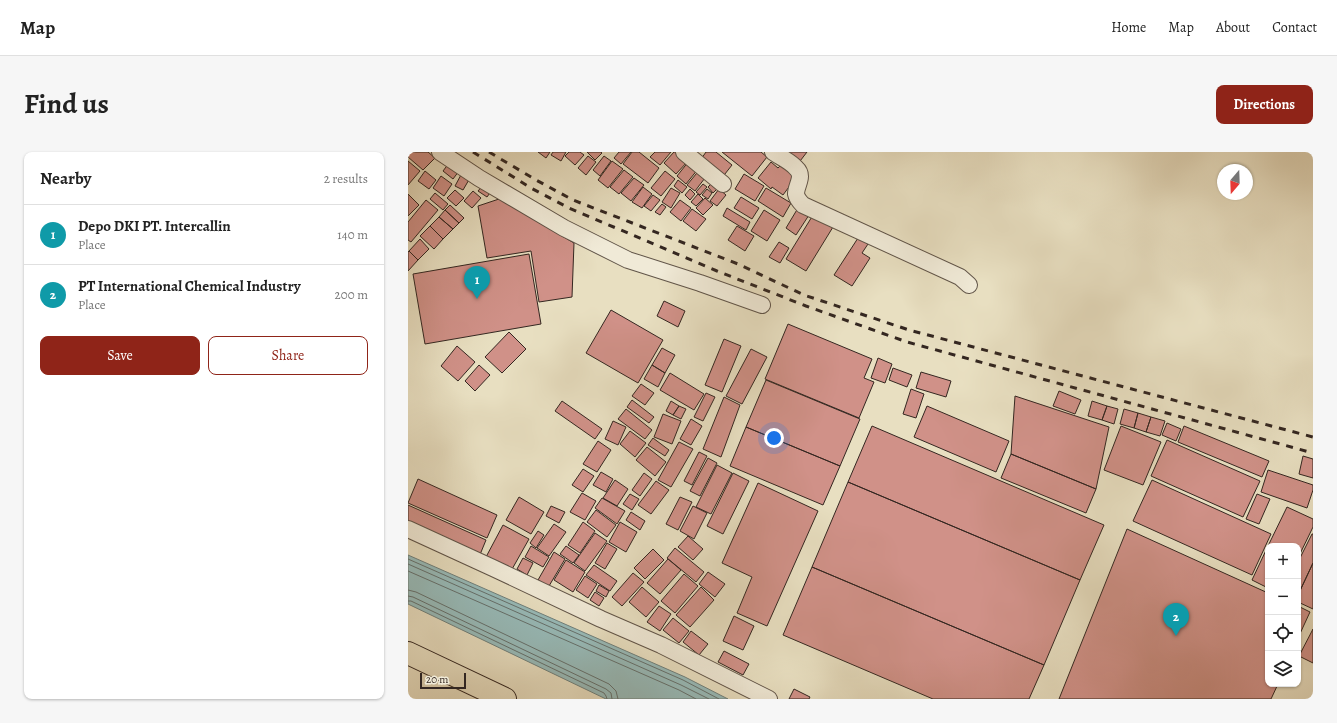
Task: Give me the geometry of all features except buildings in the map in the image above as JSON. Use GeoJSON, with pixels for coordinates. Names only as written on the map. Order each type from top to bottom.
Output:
{"type":"FeatureCollection","features":[{"type":"Feature","properties":{"kind":"highway"},"geometry":{"type":"LineString","coordinates":[[408,653],[505,699]]}},
{"type":"Feature","properties":{"kind":"street"},"geometry":{"type":"LineString","coordinates":[[440,152],[479,178],[564,228],[628,260],[762,305]]}},
{"type":"Feature","properties":{"kind":"street"},"geometry":{"type":"LineString","coordinates":[[684,152],[723,184]]}},
{"type":"Feature","properties":{"kind":"street"},"geometry":{"type":"LineString","coordinates":[[773,152],[797,168],[800,178],[796,193],[797,198],[803,205],[960,277],[969,285]]}},
{"type":"Feature","properties":{"kind":"street"},"geometry":{"type":"LineString","coordinates":[[408,529],[601,619],[661,644],[769,699]]}},
{"type":"Feature","properties":{"kind":"water"},"geometry":{"type":"Polygon","coordinates":[[[408,555],[685,677],[728,699],[606,699],[408,604],[408,555]]]}},
{"type":"Feature","properties":{"kind":"railway"},"geometry":{"type":"LineString","coordinates":[[473,152],[531,188],[569,208],[717,271],[806,306],[907,342],[1313,453]]}},
{"type":"Feature","properties":{"kind":"railway"},"geometry":{"type":"LineString","coordinates":[[489,152],[573,200],[738,264],[804,295],[909,330],[1313,437]]}},
{"type":"Feature","properties":{"kind":"place","name":"Depo DKI PT. Intercallin"},"geometry":{"type":"Point","coordinates":[477,299]}},
{"type":"Feature","properties":{"kind":"place","name":"PT International Chemical Industry"},"geometry":{"type":"Point","coordinates":[1176,636]}}]}
